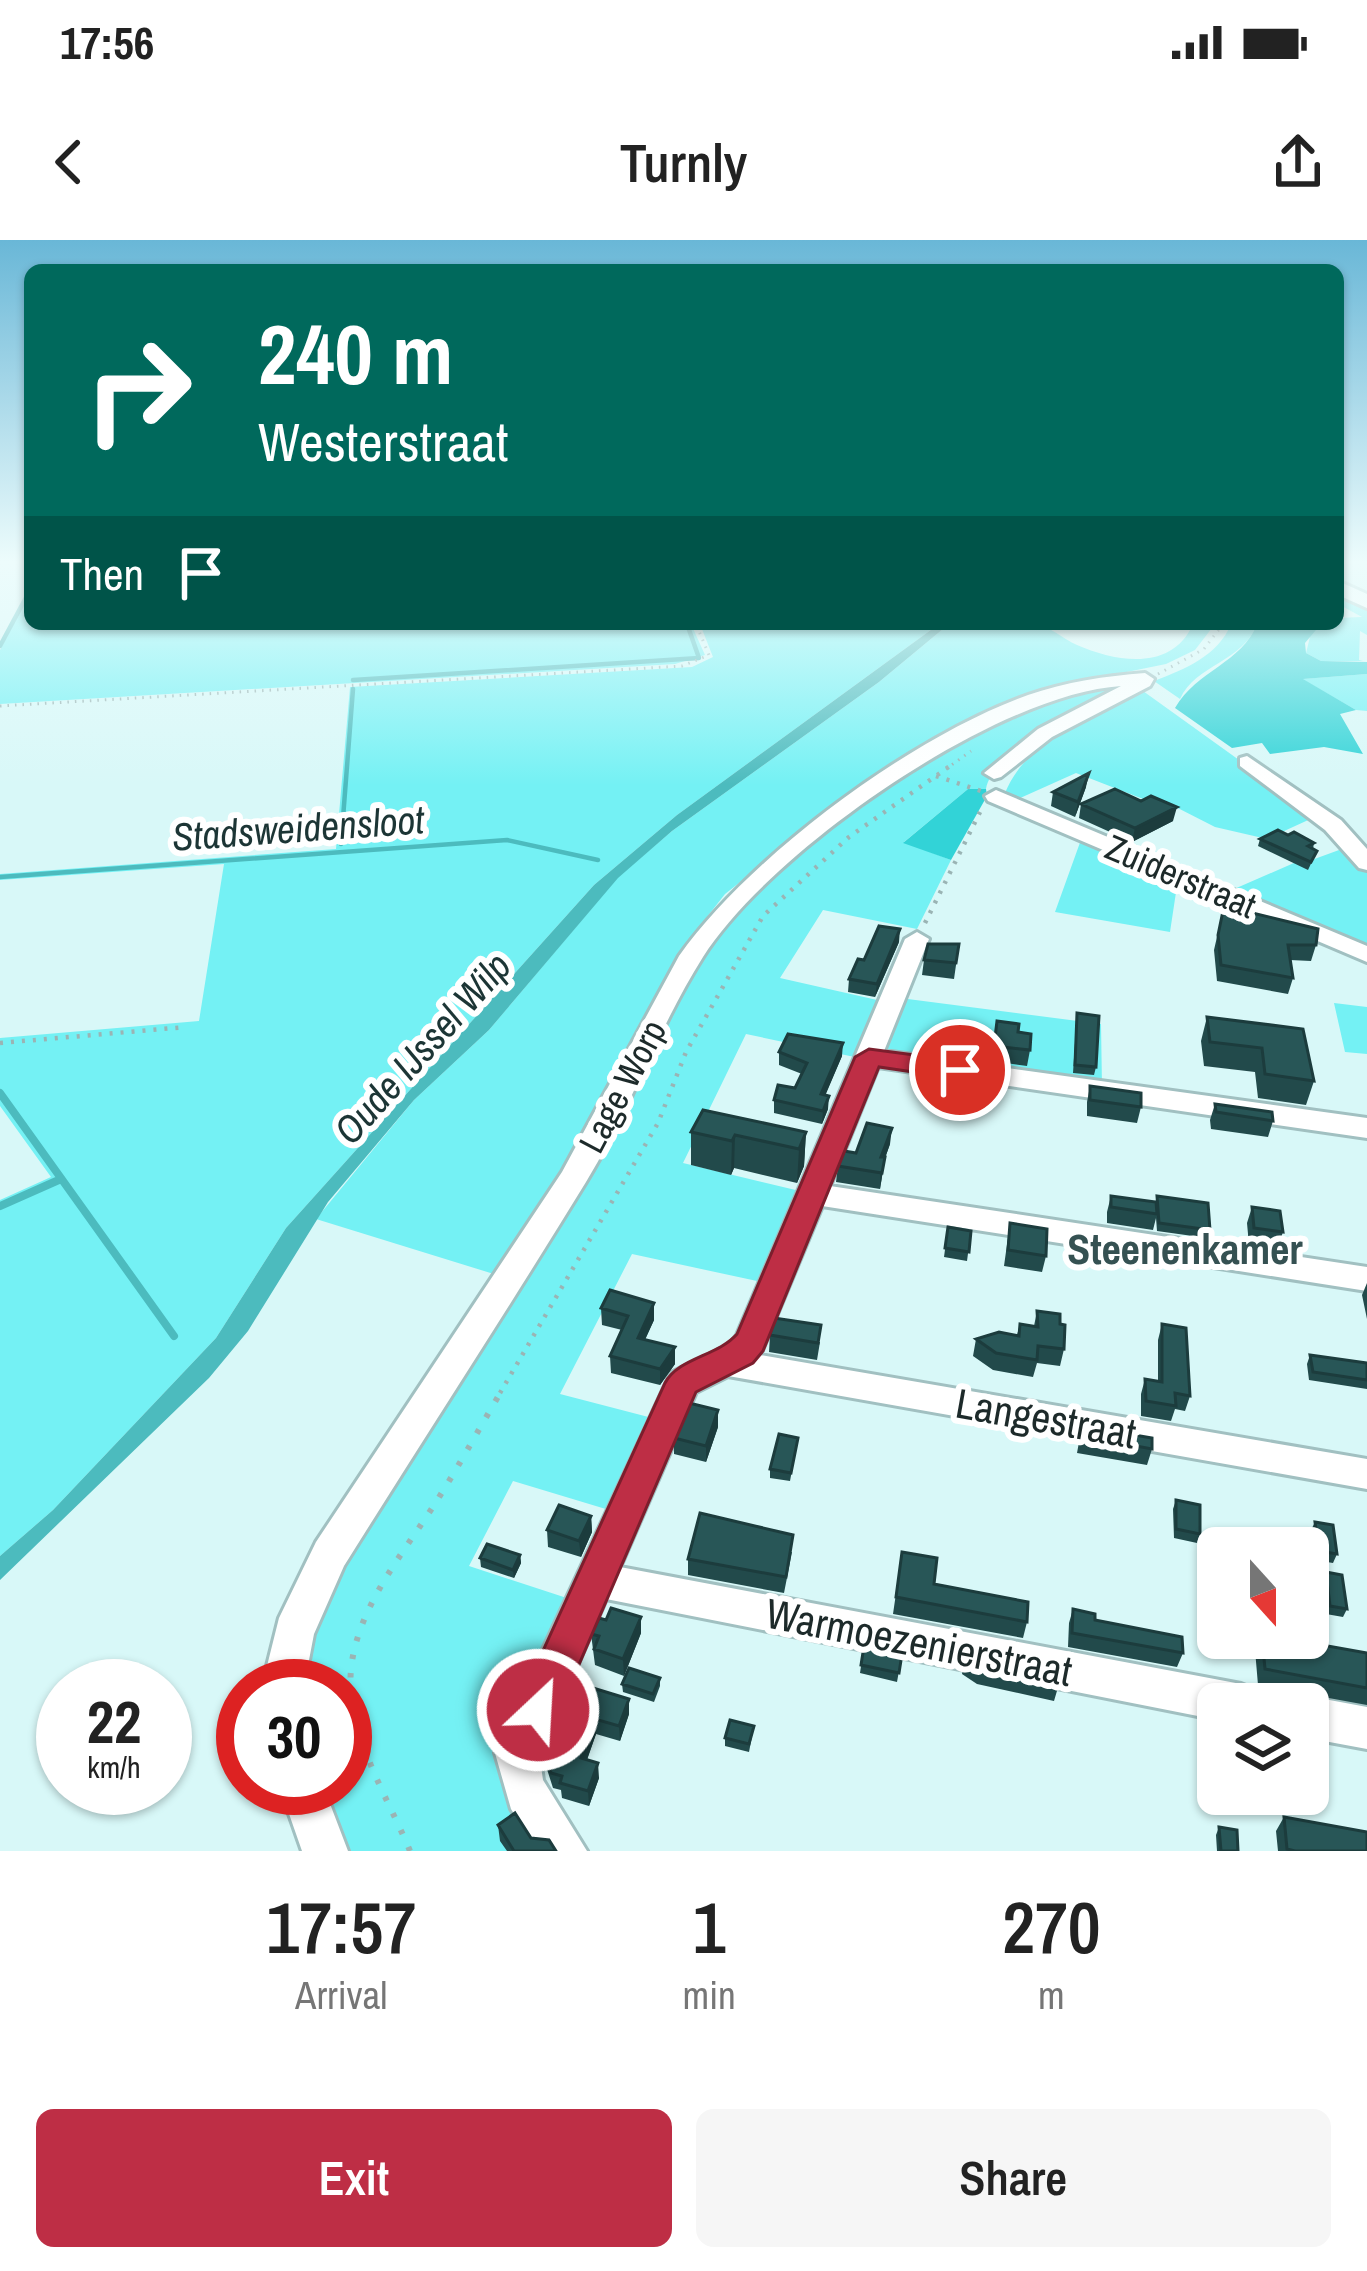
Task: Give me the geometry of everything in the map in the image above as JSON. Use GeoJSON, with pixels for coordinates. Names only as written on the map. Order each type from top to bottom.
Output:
{"type":"FeatureCollection","features":[{"type":"Feature","properties":{"kind":"street"},"geometry":{"type":"LineString","coordinates":[[995,785],[1045,733],[1134,691],[1145,679]]}},
{"type":"Feature","properties":{"kind":"street","name":"Lage Worp"},"geometry":{"type":"LineString","coordinates":[[285,1659],[304,1603],[330,1555],[553,1212],[712,926],[788,851],[966,728],[1033,698],[1145,679]]}},
{"type":"Feature","properties":{"kind":"street"},"geometry":{"type":"LineString","coordinates":[[1246,762],[1334,825],[1367,863]]}},
{"type":"Feature","properties":{"kind":"street","name":"Zuiderstraat"},"geometry":{"type":"LineString","coordinates":[[995,785],[1367,955]]}},
{"type":"Feature","properties":{"kind":"street"},"geometry":{"type":"LineString","coordinates":[[564,1851],[524,1791],[517,1774],[518,1754],[683,1383],[724,1362],[751,1341],[917,939]]}},
{"type":"Feature","properties":{"kind":"street"},"geometry":{"type":"LineString","coordinates":[[869,1057],[1367,1128]]}},
{"type":"Feature","properties":{"kind":"street"},"geometry":{"type":"LineString","coordinates":[[813,1194],[1367,1279]]}},
{"type":"Feature","properties":{"kind":"street","name":"Langestraat"},"geometry":{"type":"LineString","coordinates":[[724,1362],[1367,1474]]}},
{"type":"Feature","properties":{"kind":"street","name":"Warmoezenierstraat"},"geometry":{"type":"LineString","coordinates":[[598,1580],[1197,1696]]}},
{"type":"Feature","properties":{"kind":"street"},"geometry":{"type":"LineString","coordinates":[[1329,1721],[1367,1728]]}},
{"type":"Feature","properties":{"kind":"street"},"geometry":{"type":"LineString","coordinates":[[312,1815],[325,1851]]}},
{"type":"Feature","properties":{"kind":"path"},"geometry":{"type":"LineString","coordinates":[[0,706],[682,666],[705,661],[710,655],[701,634]]}},
{"type":"Feature","properties":{"kind":"path"},"geometry":{"type":"LineString","coordinates":[[1145,679],[1190,659],[1219,634]]}},
{"type":"Feature","properties":{"kind":"path"},"geometry":{"type":"LineString","coordinates":[[410,1851],[356,1722],[350,1691],[353,1657],[388,1572],[436,1502],[658,1123],[704,1016],[763,916],[849,837],[936,776],[995,785],[917,939]]}},
{"type":"Feature","properties":{"kind":"path"},"geometry":{"type":"LineString","coordinates":[[0,1042],[186,1028]]}},
{"type":"Feature","properties":{"kind":"shaded area"},"geometry":{"type":"Polygon","coordinates":[[[8,634],[696,634],[705,655],[675,664],[0,704],[0,650],[8,634]]]}},
{"type":"Feature","properties":{"kind":"shaded area"},"geometry":{"type":"Polygon","coordinates":[[[704,634],[925,634],[677,815],[594,885],[286,1228],[216,1338],[53,1510],[0,1556],[0,1200],[51,1177],[0,1106],[0,1038],[199,1021],[224,864],[0,880],[0,874],[336,849],[350,687],[692,667],[713,657],[704,634]]]}},
{"type":"Feature","properties":{"kind":"shaded area"},"geometry":{"type":"Polygon","coordinates":[[[925,634],[937,634],[879,682],[672,831],[618,878],[489,1030],[414,1100],[328,1202],[248,1331],[209,1378],[0,1580],[0,1556],[53,1510],[216,1338],[286,1228],[594,885],[677,815],[925,634]]]}},
{"type":"Feature","properties":{"kind":"shaded area"},"geometry":{"type":"Polygon","coordinates":[[[937,634],[1058,634],[1092,651],[1142,659],[1172,650],[1187,634],[1207,634],[1195,650],[1166,664],[1048,688],[979,715],[829,812],[725,894],[692,936],[575,1150],[497,1275],[316,1219],[414,1100],[489,1030],[618,877],[672,831],[879,682],[937,634]]]}},
{"type":"Feature","properties":{"kind":"shaded area"},"geometry":{"type":"Polygon","coordinates":[[[1252,634],[1187,687],[1180,699],[1154,681],[1189,666],[1225,635],[1252,634]]]}},
{"type":"Feature","properties":{"kind":"shaded area"},"geometry":{"type":"Polygon","coordinates":[[[1311,634],[1360,634],[1359,660],[1363,661],[1321,661],[1306,653],[1311,634]]]}},
{"type":"Feature","properties":{"kind":"shaded area"},"geometry":{"type":"Polygon","coordinates":[[[1312,634],[1305,643],[1306,653],[1321,661],[1367,662],[1367,674],[1303,679],[1356,710],[1340,714],[1363,754],[1324,747],[1270,754],[1262,743],[1232,748],[1175,708],[1195,684],[1250,637],[1312,634]]]}},
{"type":"Feature","properties":{"kind":"shaded area"},"geometry":{"type":"Polygon","coordinates":[[[1367,674],[1367,711],[1356,710],[1302,679],[1367,674]]]}},
{"type":"Feature","properties":{"kind":"shaded area"},"geometry":{"type":"Polygon","coordinates":[[[1130,682],[1025,744],[992,774],[986,789],[968,789],[904,842],[951,860],[917,929],[823,910],[780,978],[886,1002],[864,1059],[746,1034],[683,1163],[804,1192],[766,1283],[632,1254],[560,1394],[660,1420],[619,1513],[513,1481],[469,1566],[579,1602],[502,1763],[554,1851],[336,1851],[326,1815],[372,1815],[372,1659],[296,1659],[300,1632],[692,966],[753,892],[799,852],[936,755],[1045,696],[1130,682]]]}},
{"type":"Feature","properties":{"kind":"shaded area"},"geometry":{"type":"Polygon","coordinates":[[[1143,691],[1317,816],[1267,839],[1215,827],[1164,801],[1156,804],[1076,773],[1018,799],[1005,793],[1015,774],[1045,743],[1143,691]]]}},
{"type":"Feature","properties":{"kind":"shaded area"},"geometry":{"type":"Polygon","coordinates":[[[968,789],[986,789],[987,796],[951,860],[903,843],[968,789]]]}},
{"type":"Feature","properties":{"kind":"shaded area"},"geometry":{"type":"Polygon","coordinates":[[[1082,837],[1178,879],[1170,932],[1055,912],[1082,837]]]}},
{"type":"Feature","properties":{"kind":"shaded area"},"geometry":{"type":"Polygon","coordinates":[[[1350,846],[1367,871],[1367,953],[1225,893],[1303,859],[1350,846]]]}},
{"type":"Feature","properties":{"kind":"shaded area"},"geometry":{"type":"Polygon","coordinates":[[[900,998],[1101,1024],[1102,1087],[882,1052],[900,998]]]}},
{"type":"Feature","properties":{"kind":"shaded area"},"geometry":{"type":"Polygon","coordinates":[[[1334,1003],[1367,1007],[1367,1054],[1345,1052],[1334,1003]]]}},
{"type":"Feature","properties":{"kind":"building"},"geometry":{"type":"Polygon","coordinates":[[[1089,773],[1078,802],[1053,792],[1089,773]]]}},
{"type":"Feature","properties":{"kind":"building"},"geometry":{"type":"Polygon","coordinates":[[[1115,789],[1141,801],[1151,796],[1177,807],[1135,828],[1081,804],[1115,789]]]}},
{"type":"Feature","properties":{"kind":"building"},"geometry":{"type":"Polygon","coordinates":[[[1278,830],[1314,843],[1308,846],[1317,851],[1311,862],[1260,839],[1278,830]]]}},
{"type":"Feature","properties":{"kind":"building"},"geometry":{"type":"Polygon","coordinates":[[[1224,906],[1318,929],[1316,945],[1288,945],[1293,978],[1221,965],[1218,935],[1224,906]]]}},
{"type":"Feature","properties":{"kind":"building"},"geometry":{"type":"Polygon","coordinates":[[[879,926],[900,929],[877,984],[849,979],[858,959],[864,960],[879,926]]]}},
{"type":"Feature","properties":{"kind":"building"},"geometry":{"type":"Polygon","coordinates":[[[928,944],[959,944],[956,963],[924,960],[928,944]]]}},
{"type":"Feature","properties":{"kind":"building"},"geometry":{"type":"Polygon","coordinates":[[[1077,1013],[1099,1016],[1096,1067],[1075,1065],[1077,1013]]]}},
{"type":"Feature","properties":{"kind":"building"},"geometry":{"type":"Polygon","coordinates":[[[1207,1017],[1303,1029],[1314,1081],[1265,1074],[1262,1048],[1210,1042],[1207,1017]]]}},
{"type":"Feature","properties":{"kind":"building"},"geometry":{"type":"Polygon","coordinates":[[[997,1021],[1019,1024],[1018,1032],[1031,1034],[1030,1050],[994,1046],[997,1021]]]}},
{"type":"Feature","properties":{"kind":"building"},"geometry":{"type":"Polygon","coordinates":[[[788,1034],[843,1043],[821,1094],[829,1096],[823,1111],[774,1100],[778,1085],[795,1088],[807,1063],[779,1052],[788,1034]]]}},
{"type":"Feature","properties":{"kind":"building"},"geometry":{"type":"Polygon","coordinates":[[[1090,1086],[1141,1093],[1141,1107],[1090,1100],[1090,1086]]]}},
{"type":"Feature","properties":{"kind":"building"},"geometry":{"type":"Polygon","coordinates":[[[1215,1104],[1272,1112],[1273,1121],[1216,1112],[1215,1104]]]}},
{"type":"Feature","properties":{"kind":"building"},"geometry":{"type":"Polygon","coordinates":[[[703,1110],[806,1132],[799,1149],[735,1135],[732,1141],[691,1132],[703,1110]]]}},
{"type":"Feature","properties":{"kind":"building"},"geometry":{"type":"Polygon","coordinates":[[[867,1123],[892,1128],[881,1157],[885,1157],[882,1173],[838,1166],[844,1151],[856,1153],[867,1123]]]}},
{"type":"Feature","properties":{"kind":"building"},"geometry":{"type":"Polygon","coordinates":[[[1111,1196],[1156,1202],[1157,1214],[1111,1207],[1111,1196]]]}},
{"type":"Feature","properties":{"kind":"building"},"geometry":{"type":"Polygon","coordinates":[[[1157,1196],[1208,1203],[1210,1230],[1159,1223],[1157,1196]]]}},
{"type":"Feature","properties":{"kind":"building"},"geometry":{"type":"Polygon","coordinates":[[[1252,1207],[1280,1211],[1283,1232],[1254,1228],[1252,1207]]]}},
{"type":"Feature","properties":{"kind":"building"},"geometry":{"type":"Polygon","coordinates":[[[1010,1223],[1047,1229],[1046,1256],[1008,1250],[1010,1223]]]}},
{"type":"Feature","properties":{"kind":"building"},"geometry":{"type":"Polygon","coordinates":[[[948,1227],[971,1231],[969,1252],[945,1248],[948,1227]]]}},
{"type":"Feature","properties":{"kind":"building"},"geometry":{"type":"Polygon","coordinates":[[[610,1290],[654,1303],[638,1338],[675,1347],[660,1369],[610,1356],[628,1316],[601,1308],[610,1290]]]}},
{"type":"Feature","properties":{"kind":"building"},"geometry":{"type":"Polygon","coordinates":[[[1037,1311],[1060,1314],[1060,1324],[1065,1325],[1064,1349],[1038,1346],[1037,1360],[996,1353],[976,1339],[999,1332],[1019,1336],[1020,1324],[1038,1327],[1037,1311]]]}},
{"type":"Feature","properties":{"kind":"building"},"geometry":{"type":"Polygon","coordinates":[[[774,1318],[821,1325],[818,1343],[770,1335],[774,1318]]]}},
{"type":"Feature","properties":{"kind":"building"},"geometry":{"type":"Polygon","coordinates":[[[1162,1324],[1186,1328],[1190,1396],[1175,1393],[1176,1406],[1146,1401],[1145,1379],[1162,1382],[1162,1324]]]}},
{"type":"Feature","properties":{"kind":"building"},"geometry":{"type":"Polygon","coordinates":[[[1310,1355],[1367,1363],[1367,1380],[1313,1372],[1310,1355]]]}},
{"type":"Feature","properties":{"kind":"building"},"geometry":{"type":"Polygon","coordinates":[[[689,1403],[718,1410],[706,1446],[674,1438],[689,1403]]]}},
{"type":"Feature","properties":{"kind":"building"},"geometry":{"type":"Polygon","coordinates":[[[1082,1426],[1152,1438],[1152,1449],[1082,1436],[1082,1426]]]}},
{"type":"Feature","properties":{"kind":"building"},"geometry":{"type":"Polygon","coordinates":[[[779,1434],[798,1438],[791,1473],[770,1469],[779,1434]]]}},
{"type":"Feature","properties":{"kind":"building"},"geometry":{"type":"Polygon","coordinates":[[[1176,1500],[1200,1505],[1197,1533],[1176,1529],[1176,1500]]]}},
{"type":"Feature","properties":{"kind":"building"},"geometry":{"type":"Polygon","coordinates":[[[559,1505],[591,1516],[579,1541],[547,1530],[559,1505]]]}},
{"type":"Feature","properties":{"kind":"building"},"geometry":{"type":"Polygon","coordinates":[[[700,1513],[793,1535],[786,1577],[688,1559],[700,1513]]]}},
{"type":"Feature","properties":{"kind":"building"},"geometry":{"type":"Polygon","coordinates":[[[1315,1522],[1333,1525],[1337,1554],[1329,1553],[1329,1527],[1316,1527],[1315,1522]]]}},
{"type":"Feature","properties":{"kind":"building"},"geometry":{"type":"Polygon","coordinates":[[[487,1544],[520,1555],[513,1570],[480,1558],[487,1544]]]}},
{"type":"Feature","properties":{"kind":"building"},"geometry":{"type":"Polygon","coordinates":[[[902,1552],[937,1558],[934,1584],[1028,1602],[1027,1622],[896,1597],[902,1552]]]}},
{"type":"Feature","properties":{"kind":"building"},"geometry":{"type":"Polygon","coordinates":[[[1329,1573],[1342,1575],[1347,1609],[1330,1606],[1329,1573]]]}},
{"type":"Feature","properties":{"kind":"building"},"geometry":{"type":"Polygon","coordinates":[[[611,1608],[641,1617],[623,1659],[594,1649],[599,1636],[591,1634],[611,1608]]]}},
{"type":"Feature","properties":{"kind":"building"},"geometry":{"type":"Polygon","coordinates":[[[1073,1609],[1095,1614],[1095,1620],[1182,1637],[1183,1653],[1072,1633],[1073,1609]]]}},
{"type":"Feature","properties":{"kind":"building"},"geometry":{"type":"Polygon","coordinates":[[[864,1646],[902,1654],[899,1673],[861,1665],[864,1646]]]}},
{"type":"Feature","properties":{"kind":"building"},"geometry":{"type":"Polygon","coordinates":[[[1329,1646],[1367,1653],[1367,1688],[1265,1669],[1264,1659],[1329,1659],[1329,1646]]]}},
{"type":"Feature","properties":{"kind":"building"},"geometry":{"type":"Polygon","coordinates":[[[965,1658],[1059,1676],[1059,1684],[980,1668],[965,1658]]]}},
{"type":"Feature","properties":{"kind":"building"},"geometry":{"type":"Polygon","coordinates":[[[629,1668],[660,1678],[653,1694],[622,1684],[629,1668]]]}},
{"type":"Feature","properties":{"kind":"building"},"geometry":{"type":"Polygon","coordinates":[[[570,1681],[629,1699],[619,1726],[595,1719],[581,1758],[598,1763],[588,1791],[560,1783],[562,1776],[551,1773],[543,1748],[570,1681]]]}},
{"type":"Feature","properties":{"kind":"building"},"geometry":{"type":"Polygon","coordinates":[[[730,1720],[754,1726],[749,1744],[725,1738],[730,1720]]]}},
{"type":"Feature","properties":{"kind":"building"},"geometry":{"type":"Polygon","coordinates":[[[515,1813],[531,1838],[549,1840],[556,1851],[514,1851],[498,1825],[515,1813]]]}},
{"type":"Feature","properties":{"kind":"building"},"geometry":{"type":"Polygon","coordinates":[[[1284,1817],[1367,1832],[1367,1851],[1287,1849],[1284,1817]]]}},
{"type":"Feature","properties":{"kind":"building"},"geometry":{"type":"Polygon","coordinates":[[[1219,1827],[1237,1830],[1238,1851],[1221,1851],[1219,1827]]]}},
{"type":"Feature","properties":{"kind":"waterway"},"geometry":{"type":"LineString","coordinates":[[0,646],[6,634]]}},
{"type":"Feature","properties":{"kind":"waterway"},"geometry":{"type":"LineString","coordinates":[[353,680],[699,658],[691,634]]}},
{"type":"Feature","properties":{"kind":"waterway"},"geometry":{"type":"LineString","coordinates":[[341,844],[353,689]]}},
{"type":"Feature","properties":{"kind":"waterway","name":"Stadsweidensloot"},"geometry":{"type":"LineString","coordinates":[[0,877],[507,840],[598,860]]}},
{"type":"Feature","properties":{"kind":"waterway"},"geometry":{"type":"LineString","coordinates":[[0,1093],[174,1336]]}},
{"type":"Feature","properties":{"kind":"waterway"},"geometry":{"type":"LineString","coordinates":[[0,1206],[61,1179]]}},
{"type":"Feature","properties":{"kind":"district","name":"Steenenkamer"},"geometry":{"type":"Point","coordinates":[1185,1249]}},
{"type":"Feature","properties":{"kind":"route"},"geometry":{"type":"LineString","coordinates":[[538,1710],[683,1383],[741,1354],[751,1341],[869,1057],[960,1070]]}},
{"type":"Feature","properties":{"kind":"water label","name":"Oude IJssel Wilp"},"geometry":{"type":"Point","coordinates":[422,1048]}}]}
